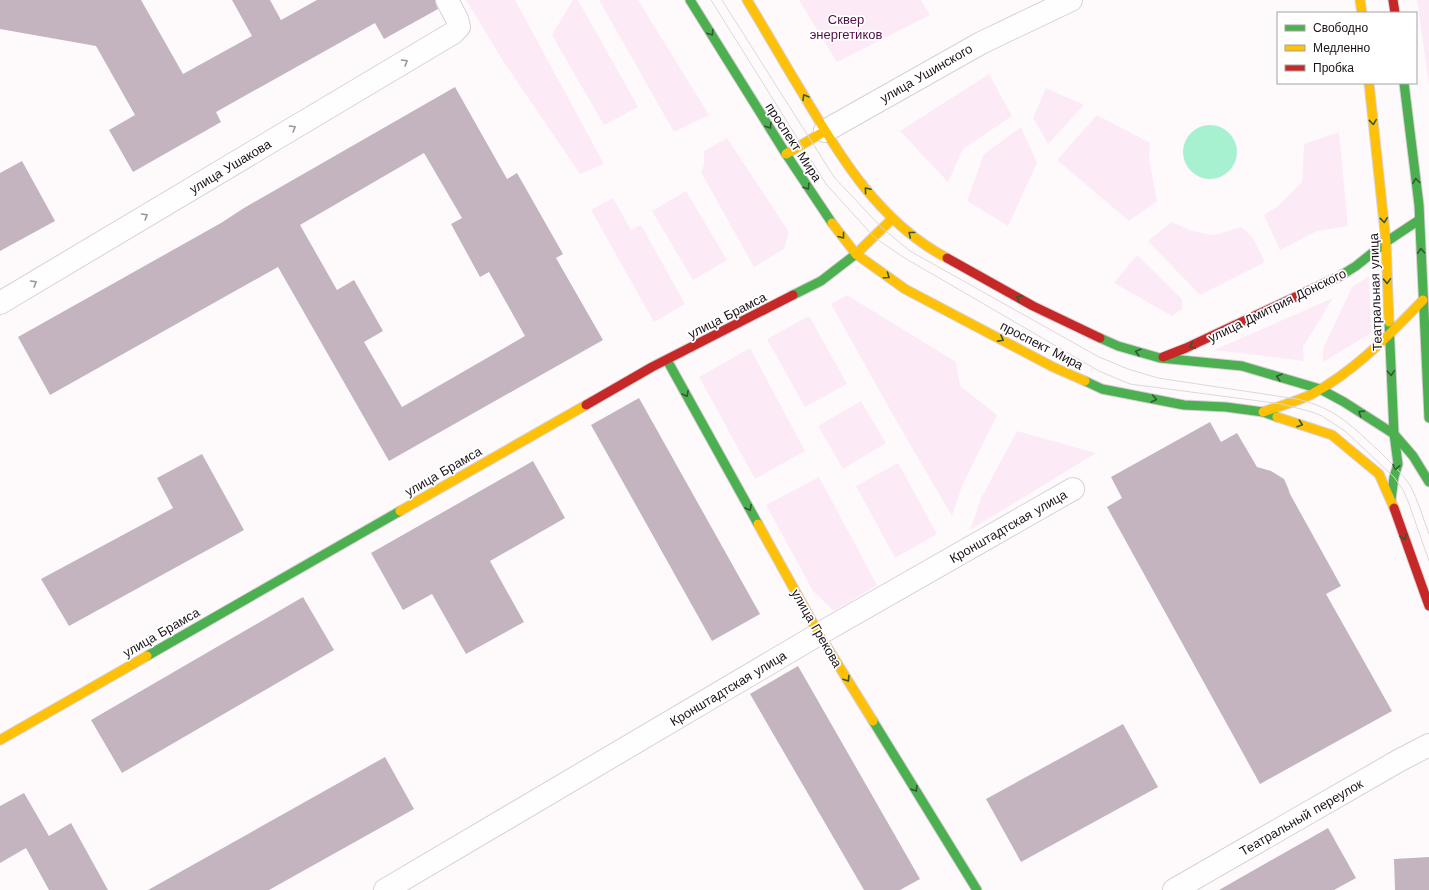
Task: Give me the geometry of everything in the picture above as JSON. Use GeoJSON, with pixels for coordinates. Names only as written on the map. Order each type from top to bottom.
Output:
{"type":"FeatureCollection","features":[{"type":"Feature","properties":{"kind":"main road","name":"проспект Мира"},"geometry":{"type":"LineString","coordinates":[[690,0],[828,219],[856,254],[905,289],[1053,367],[1102,390],[1184,405],[1226,407],[1263,412],[1332,435],[1380,474],[1391,500],[1429,606]]}},
{"type":"Feature","properties":{"kind":"main road"},"geometry":{"type":"LineString","coordinates":[[747,0],[825,131],[855,176],[892,220],[929,249],[1033,306],[1118,346],[1160,358],[1242,366],[1320,390],[1344,402],[1394,434],[1413,456],[1429,482]]}},
{"type":"Feature","properties":{"kind":"main road"},"geometry":{"type":"LineString","coordinates":[[1360,0],[1362,12]]}},
{"type":"Feature","properties":{"kind":"main road"},"geometry":{"type":"LineString","coordinates":[[1393,0],[1395,12]]}},
{"type":"Feature","properties":{"kind":"main road","name":"Театральная улица"},"geometry":{"type":"LineString","coordinates":[[1369,84],[1386,242],[1394,434],[1398,464],[1394,477],[1391,500]]}},
{"type":"Feature","properties":{"kind":"main road"},"geometry":{"type":"LineString","coordinates":[[1404,84],[1419,205],[1424,218],[1423,300],[1429,418]]}},
{"type":"Feature","properties":{"kind":"main road","name":"улица Ушинского"},"geometry":{"type":"LineString","coordinates":[[786,154],[825,131]]}},
{"type":"Feature","properties":{"kind":"main road","name":"улица Дмитрия Донского"},"geometry":{"type":"LineString","coordinates":[[1160,358],[1186,348],[1338,277],[1356,266],[1386,242],[1424,218]]}},
{"type":"Feature","properties":{"kind":"main road","name":"улица Брамса"},"geometry":{"type":"LineString","coordinates":[[0,740],[638,374],[821,281],[856,254],[892,220]]}},
{"type":"Feature","properties":{"kind":"main road"},"geometry":{"type":"LineString","coordinates":[[1263,412],[1320,390],[1340,376],[1375,349],[1423,300]]}},
{"type":"Feature","properties":{"kind":"main road","name":"улица Грекова"},"geometry":{"type":"LineString","coordinates":[[667,360],[819,634],[977,890]]}},
{"type":"Feature","properties":{"kind":"street","name":"улица Ушакова"},"geometry":{"type":"LineString","coordinates":[[0,303],[453,33],[459,26],[457,18],[446,0]]}},
{"type":"Feature","properties":{"kind":"street","name":"улица Ушинского"},"geometry":{"type":"LineString","coordinates":[[825,131],[981,43],[1071,0]]}},
{"type":"Feature","properties":{"kind":"street","name":"Кронштадтская улица"},"geometry":{"type":"LineString","coordinates":[[385,890],[819,634],[1073,489]]}},
{"type":"Feature","properties":{"kind":"street","name":"Театральный переулок"},"geometry":{"type":"LineString","coordinates":[[1174,890],[1400,760],[1429,745]]}},
{"type":"Feature","properties":{"kind":"green space"},"geometry":{"type":"Polygon","coordinates":[[[466,0],[515,0],[604,164],[580,174],[503,61],[466,0]]]}},
{"type":"Feature","properties":{"kind":"green space"},"geometry":{"type":"Polygon","coordinates":[[[573,0],[578,0],[638,107],[604,125],[552,35],[573,0]]]}},
{"type":"Feature","properties":{"kind":"green space"},"geometry":{"type":"Polygon","coordinates":[[[599,0],[638,0],[709,115],[674,132],[599,0]]]}},
{"type":"Feature","properties":{"kind":"green space","name":"Сквер энергетиков"},"geometry":{"type":"Polygon","coordinates":[[[799,0],[921,0],[930,15],[837,62],[799,0]]]}},
{"type":"Feature","properties":{"kind":"green space"},"geometry":{"type":"Polygon","coordinates":[[[1417,0],[1429,0],[1429,86],[1417,0]]]}},
{"type":"Feature","properties":{"kind":"green space"},"geometry":{"type":"Polygon","coordinates":[[[989,74],[1012,116],[963,149],[948,182],[900,131],[989,74]]]}},
{"type":"Feature","properties":{"kind":"green space"},"geometry":{"type":"Polygon","coordinates":[[[1046,88],[1084,105],[1048,144],[1033,118],[1046,88]]]}},
{"type":"Feature","properties":{"kind":"green space"},"geometry":{"type":"Polygon","coordinates":[[[1097,115],[1150,143],[1149,159],[1157,201],[1129,221],[1057,160],[1097,115]]]}},
{"type":"Feature","properties":{"kind":"green space"},"geometry":{"type":"Polygon","coordinates":[[[1021,127],[1037,163],[1008,226],[967,201],[984,154],[1021,127]]]}},
{"type":"Feature","properties":{"kind":"green space"},"geometry":{"type":"Polygon","coordinates":[[[1339,132],[1348,226],[1317,231],[1280,250],[1264,215],[1278,206],[1302,182],[1304,144],[1339,132]]]}},
{"type":"Feature","properties":{"kind":"green space"},"geometry":{"type":"Polygon","coordinates":[[[727,138],[789,232],[784,249],[754,267],[701,172],[704,164],[704,151],[727,138]]]}},
{"type":"Feature","properties":{"kind":"green space"},"geometry":{"type":"Polygon","coordinates":[[[686,191],[727,260],[693,280],[652,211],[686,191]]]}},
{"type":"Feature","properties":{"kind":"green space"},"geometry":{"type":"Polygon","coordinates":[[[613,198],[631,230],[641,225],[685,304],[654,322],[591,210],[613,198]]]}},
{"type":"Feature","properties":{"kind":"green space"},"geometry":{"type":"Polygon","coordinates":[[[1172,222],[1192,231],[1214,235],[1241,227],[1253,238],[1265,262],[1200,295],[1148,241],[1172,222]]]}},
{"type":"Feature","properties":{"kind":"green space"},"geometry":{"type":"Polygon","coordinates":[[[1137,255],[1182,299],[1182,309],[1172,316],[1114,283],[1137,255]]]}},
{"type":"Feature","properties":{"kind":"green space"},"geometry":{"type":"Polygon","coordinates":[[[1369,276],[1371,333],[1323,362],[1323,349],[1352,287],[1369,276]]]}},
{"type":"Feature","properties":{"kind":"green space"},"geometry":{"type":"Polygon","coordinates":[[[847,295],[956,362],[960,386],[997,415],[962,486],[952,516],[831,304],[847,295]]]}},
{"type":"Feature","properties":{"kind":"green space"},"geometry":{"type":"Polygon","coordinates":[[[1333,298],[1303,347],[1304,361],[1214,350],[1333,298]]]}},
{"type":"Feature","properties":{"kind":"green space"},"geometry":{"type":"Polygon","coordinates":[[[809,316],[847,384],[805,407],[767,339],[809,316]]]}},
{"type":"Feature","properties":{"kind":"green space"},"geometry":{"type":"Polygon","coordinates":[[[750,348],[805,451],[755,479],[699,377],[750,348]]]}},
{"type":"Feature","properties":{"kind":"green space"},"geometry":{"type":"Polygon","coordinates":[[[861,401],[886,443],[843,469],[818,426],[861,401]]]}},
{"type":"Feature","properties":{"kind":"green space"},"geometry":{"type":"Polygon","coordinates":[[[1017,431],[1096,453],[970,530],[981,498],[1017,431]]]}},
{"type":"Feature","properties":{"kind":"green space"},"geometry":{"type":"Polygon","coordinates":[[[898,463],[937,534],[895,558],[856,486],[898,463]]]}},
{"type":"Feature","properties":{"kind":"green space"},"geometry":{"type":"Polygon","coordinates":[[[819,477],[877,585],[834,611],[813,591],[766,505],[819,477]]]}},
{"type":"Feature","properties":{"kind":"shaded area"},"geometry":{"type":"Polygon","coordinates":[[[1205,125],[1215,125],[1225,129],[1233,137],[1237,147],[1237,157],[1233,167],[1225,175],[1215,179],[1205,179],[1195,175],[1187,167],[1183,157],[1183,147],[1187,137],[1195,129],[1205,125]]]}},
{"type":"Feature","properties":{"kind":"building"},"geometry":{"type":"Polygon","coordinates":[[[0,0],[141,0],[183,74],[252,36],[232,0],[270,0],[281,20],[317,0],[435,0],[438,9],[384,39],[375,23],[216,112],[221,122],[133,172],[109,130],[135,115],[96,46],[0,29],[0,0]]]}},
{"type":"Feature","properties":{"kind":"building"},"geometry":{"type":"Polygon","coordinates":[[[455,87],[507,179],[517,173],[563,254],[556,258],[603,340],[389,461],[278,267],[50,395],[18,337],[221,223],[244,208],[455,87]],[[424,153],[300,225],[337,290],[354,280],[383,331],[364,342],[402,407],[525,336],[489,272],[480,277],[451,224],[462,218],[424,153]]]}},
{"type":"Feature","properties":{"kind":"building"},"geometry":{"type":"Polygon","coordinates":[[[22,161],[55,221],[0,251],[0,173],[22,161]]]}},
{"type":"Feature","properties":{"kind":"building"},"geometry":{"type":"Polygon","coordinates":[[[639,398],[760,614],[712,641],[591,425],[639,398]]]}},
{"type":"Feature","properties":{"kind":"building"},"geometry":{"type":"Polygon","coordinates":[[[1210,422],[1221,442],[1237,433],[1257,467],[1271,471],[1284,479],[1290,494],[1341,586],[1326,594],[1392,711],[1260,784],[1107,507],[1122,498],[1111,477],[1210,422]]]}},
{"type":"Feature","properties":{"kind":"building"},"geometry":{"type":"Polygon","coordinates":[[[202,454],[244,530],[69,626],[41,579],[173,508],[157,478],[202,454]]]}},
{"type":"Feature","properties":{"kind":"building"},"geometry":{"type":"Polygon","coordinates":[[[533,461],[565,518],[490,561],[524,622],[466,654],[432,594],[403,610],[371,553],[533,461]]]}},
{"type":"Feature","properties":{"kind":"building"},"geometry":{"type":"Polygon","coordinates":[[[303,597],[334,650],[122,773],[91,720],[303,597]]]}},
{"type":"Feature","properties":{"kind":"building"},"geometry":{"type":"Polygon","coordinates":[[[798,666],[920,879],[900,890],[864,890],[750,694],[798,666]]]}},
{"type":"Feature","properties":{"kind":"building"},"geometry":{"type":"Polygon","coordinates":[[[1123,724],[1158,787],[1021,862],[986,799],[1123,724]]]}},
{"type":"Feature","properties":{"kind":"building"},"geometry":{"type":"Polygon","coordinates":[[[385,757],[414,809],[269,890],[148,890],[385,757]]]}},
{"type":"Feature","properties":{"kind":"building"},"geometry":{"type":"Polygon","coordinates":[[[24,793],[49,836],[71,823],[108,890],[49,890],[26,848],[0,863],[0,806],[24,793]]]}},
{"type":"Feature","properties":{"kind":"building"},"geometry":{"type":"Polygon","coordinates":[[[1328,828],[1356,878],[1334,890],[1219,890],[1328,828]]]}},
{"type":"Feature","properties":{"kind":"building"},"geometry":{"type":"Polygon","coordinates":[[[1429,857],[1429,890],[1395,890],[1394,859],[1429,857]]]}},
{"type":"Feature","properties":{"kind":"tram line"},"geometry":{"type":"LineString","coordinates":[[711,0],[826,184],[874,237],[903,257],[1099,371],[1130,384],[1282,404],[1322,416],[1345,431],[1394,477],[1403,490],[1408,501],[1429,561]]}},
{"type":"Feature","properties":{"kind":"tram line"},"geometry":{"type":"LineString","coordinates":[[722,0],[834,177],[882,228],[910,251],[1099,357],[1128,369],[1158,378],[1297,399],[1311,403],[1333,413],[1362,435],[1400,472],[1410,485],[1416,497],[1429,534]]}},
{"type":"Feature","properties":{"kind":"traffic: fast"},"geometry":{"type":"LineString","coordinates":[[690,0],[786,154],[832,223]]}},
{"type":"Feature","properties":{"kind":"traffic: fast"},"geometry":{"type":"LineString","coordinates":[[1404,84],[1419,205],[1429,418]]}},
{"type":"Feature","properties":{"kind":"traffic: fast"},"geometry":{"type":"LineString","coordinates":[[1340,276],[1419,220]]}},
{"type":"Feature","properties":{"kind":"traffic: fast"},"geometry":{"type":"LineString","coordinates":[[793,295],[821,281],[856,254]]}},
{"type":"Feature","properties":{"kind":"traffic: fast"},"geometry":{"type":"LineString","coordinates":[[1389,322],[1394,434],[1398,464],[1394,477],[1391,500]]}},
{"type":"Feature","properties":{"kind":"traffic: fast"},"geometry":{"type":"LineString","coordinates":[[1100,338],[1118,346],[1160,358],[1242,366],[1320,389],[1344,402],[1394,434],[1413,456],[1429,482]]}},
{"type":"Feature","properties":{"kind":"traffic: fast"},"geometry":{"type":"LineString","coordinates":[[667,360],[758,524]]}},
{"type":"Feature","properties":{"kind":"traffic: fast"},"geometry":{"type":"LineString","coordinates":[[1085,381],[1102,389],[1184,405],[1226,407],[1263,412],[1277,417]]}},
{"type":"Feature","properties":{"kind":"traffic: fast"},"geometry":{"type":"LineString","coordinates":[[147,656],[400,511]]}},
{"type":"Feature","properties":{"kind":"traffic: fast"},"geometry":{"type":"LineString","coordinates":[[873,721],[977,890]]}},
{"type":"Feature","properties":{"kind":"traffic: slow"},"geometry":{"type":"LineString","coordinates":[[747,0],[817,118],[847,164],[864,186],[901,226],[923,243],[947,258]]}},
{"type":"Feature","properties":{"kind":"traffic: slow"},"geometry":{"type":"LineString","coordinates":[[1360,0],[1362,12]]}},
{"type":"Feature","properties":{"kind":"traffic: slow"},"geometry":{"type":"LineString","coordinates":[[1369,84],[1386,242],[1389,322]]}},
{"type":"Feature","properties":{"kind":"traffic: slow"},"geometry":{"type":"LineString","coordinates":[[786,154],[825,131]]}},
{"type":"Feature","properties":{"kind":"traffic: slow"},"geometry":{"type":"LineString","coordinates":[[856,254],[892,219]]}},
{"type":"Feature","properties":{"kind":"traffic: slow"},"geometry":{"type":"LineString","coordinates":[[832,223],[856,254],[905,289],[1053,367],[1085,381]]}},
{"type":"Feature","properties":{"kind":"traffic: slow"},"geometry":{"type":"LineString","coordinates":[[1263,412],[1294,402],[1312,394],[1343,375],[1371,352],[1423,300]]}},
{"type":"Feature","properties":{"kind":"traffic: slow"},"geometry":{"type":"LineString","coordinates":[[400,511],[586,405]]}},
{"type":"Feature","properties":{"kind":"traffic: slow"},"geometry":{"type":"LineString","coordinates":[[1277,417],[1332,435],[1379,474],[1394,508]]}},
{"type":"Feature","properties":{"kind":"traffic: slow"},"geometry":{"type":"LineString","coordinates":[[758,524],[819,634],[873,721]]}},
{"type":"Feature","properties":{"kind":"traffic: slow"},"geometry":{"type":"LineString","coordinates":[[0,740],[147,656]]}},
{"type":"Feature","properties":{"kind":"traffic: jam"},"geometry":{"type":"LineString","coordinates":[[1393,0],[1395,12]]}},
{"type":"Feature","properties":{"kind":"traffic: jam"},"geometry":{"type":"LineString","coordinates":[[947,258],[1033,306],[1100,338]]}},
{"type":"Feature","properties":{"kind":"traffic: jam"},"geometry":{"type":"LineString","coordinates":[[1163,357],[1186,348],[1340,276]]}},
{"type":"Feature","properties":{"kind":"traffic: jam"},"geometry":{"type":"LineString","coordinates":[[586,405],[652,367],[793,295]]}},
{"type":"Feature","properties":{"kind":"traffic: jam"},"geometry":{"type":"LineString","coordinates":[[1394,508],[1429,606]]}}]}
